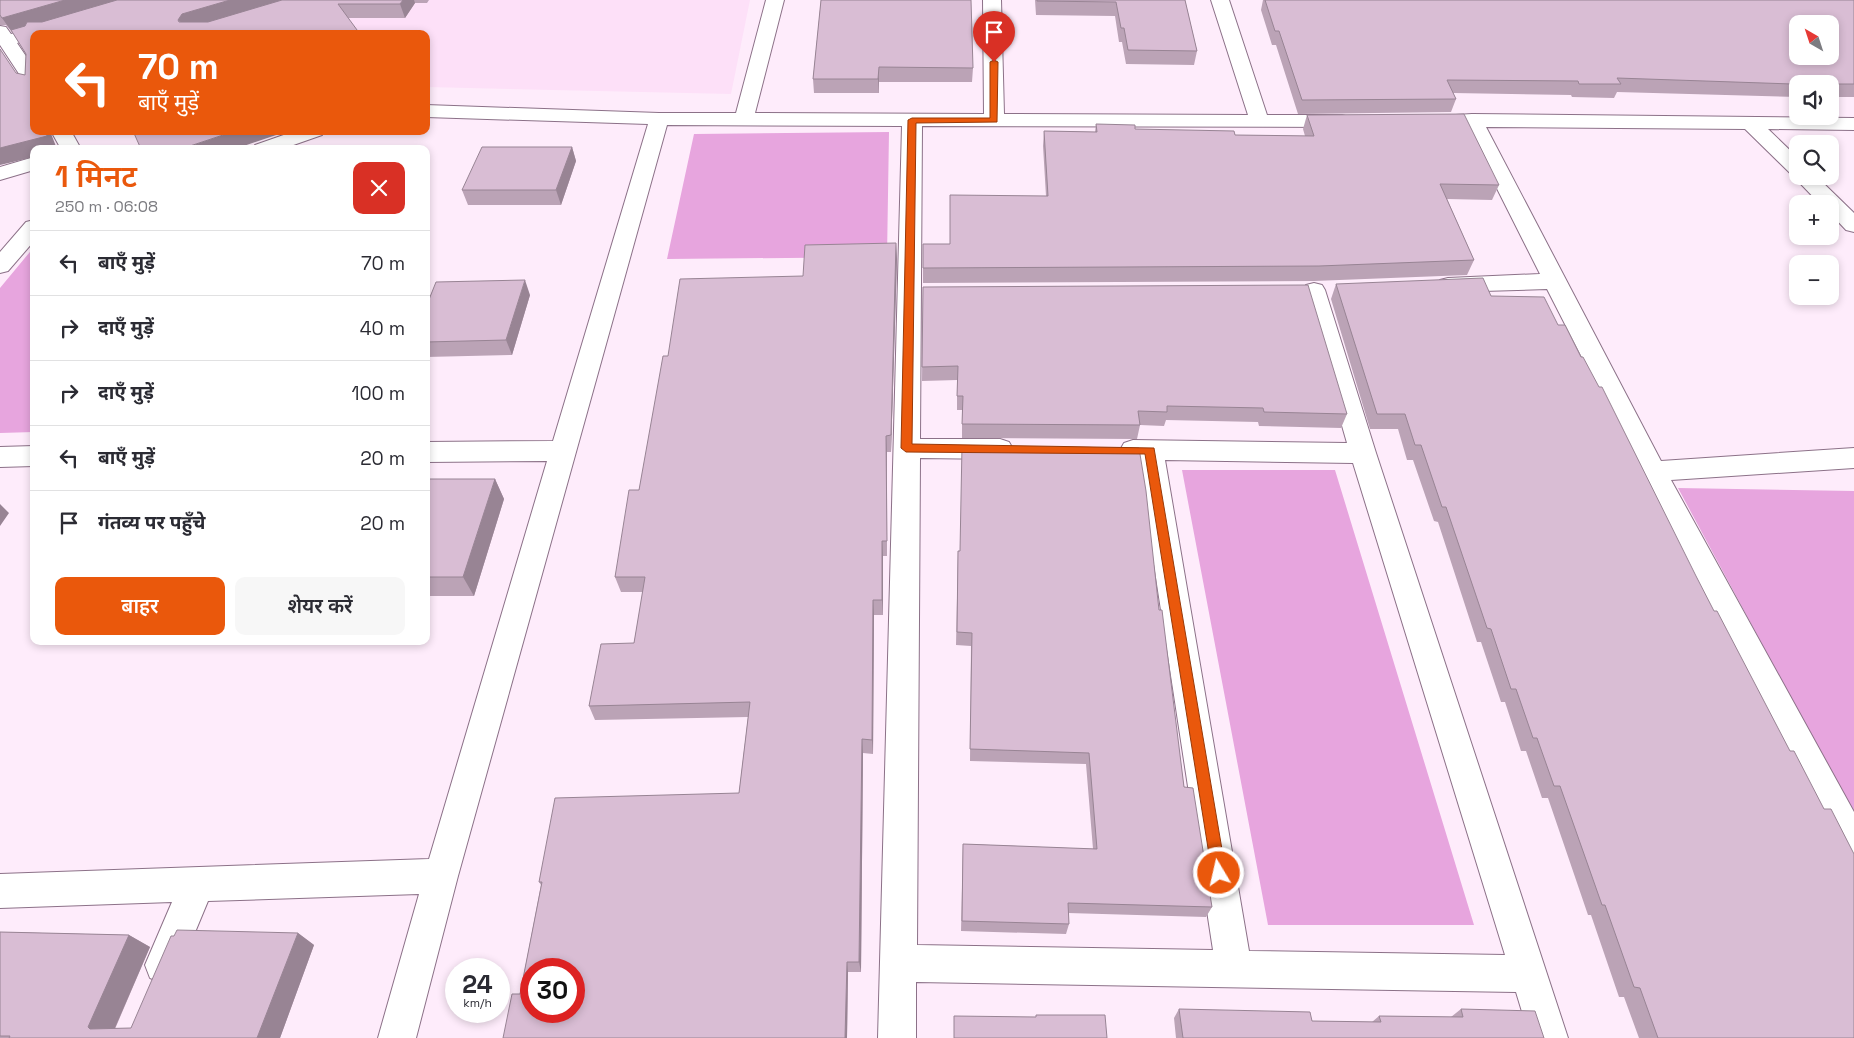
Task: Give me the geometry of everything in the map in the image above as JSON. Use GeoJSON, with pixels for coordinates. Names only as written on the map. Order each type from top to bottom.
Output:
{"type":"FeatureCollection","features":[{"type":"Feature","properties":{"kind":"street"},"geometry":{"type":"LineString","coordinates":[[744,119],[775,0]]}},
{"type":"Feature","properties":{"kind":"street"},"geometry":{"type":"LineString","coordinates":[[992,0],[994,120]]}},
{"type":"Feature","properties":{"kind":"street"},"geometry":{"type":"LineString","coordinates":[[1220,0],[1260,122]]}},
{"type":"Feature","properties":{"kind":"street"},"geometry":{"type":"LineString","coordinates":[[32,30],[71,22]]}},
{"type":"Feature","properties":{"kind":"street"},"geometry":{"type":"LineString","coordinates":[[30,30],[3,36],[30,76]]}},
{"type":"Feature","properties":{"kind":"street"},"geometry":{"type":"LineString","coordinates":[[430,111],[659,119],[1357,121]]}},
{"type":"Feature","properties":{"kind":"street"},"geometry":{"type":"LineString","coordinates":[[396,1038],[659,119]]}},
{"type":"Feature","properties":{"kind":"street"},"geometry":{"type":"LineString","coordinates":[[897,1038],[906,448],[919,292],[912,120]]}},
{"type":"Feature","properties":{"kind":"street"},"geometry":{"type":"LineString","coordinates":[[1472,120],[1653,471],[1854,846]]}},
{"type":"Feature","properties":{"kind":"street"},"geometry":{"type":"LineString","coordinates":[[1414,121],[1854,124]]}},
{"type":"Feature","properties":{"kind":"street"},"geometry":{"type":"LineString","coordinates":[[1751,124],[1789,161]]}},
{"type":"Feature","properties":{"kind":"street"},"geometry":{"type":"LineString","coordinates":[[274,145],[303,135]]}},
{"type":"Feature","properties":{"kind":"street"},"geometry":{"type":"LineString","coordinates":[[0,174],[30,164]]}},
{"type":"Feature","properties":{"kind":"street"},"geometry":{"type":"LineString","coordinates":[[1813,185],[1854,225]]}},
{"type":"Feature","properties":{"kind":"street"},"geometry":{"type":"LineString","coordinates":[[0,266],[30,232]]}},
{"type":"Feature","properties":{"kind":"street"},"geometry":{"type":"LineString","coordinates":[[1429,286],[1554,281]]}},
{"type":"Feature","properties":{"kind":"street"},"geometry":{"type":"LineString","coordinates":[[1314,289],[1363,453],[1527,974],[1549,1038]]}},
{"type":"Feature","properties":{"kind":"street"},"geometry":{"type":"LineString","coordinates":[[906,448],[1023,449]]}},
{"type":"Feature","properties":{"kind":"street"},"geometry":{"type":"LineString","coordinates":[[1111,450],[1363,453]]}},
{"type":"Feature","properties":{"kind":"street"},"geometry":{"type":"LineString","coordinates":[[1150,450],[1234,969]]}},
{"type":"Feature","properties":{"kind":"street"},"geometry":{"type":"LineString","coordinates":[[430,452],[564,451]]}},
{"type":"Feature","properties":{"kind":"street"},"geometry":{"type":"LineString","coordinates":[[0,457],[30,456]]}},
{"type":"Feature","properties":{"kind":"street"},"geometry":{"type":"LineString","coordinates":[[1653,471],[1854,458]]}},
{"type":"Feature","properties":{"kind":"street"},"geometry":{"type":"LineString","coordinates":[[0,891],[441,876]]}},
{"type":"Feature","properties":{"kind":"street"},"geometry":{"type":"LineString","coordinates":[[151,993],[198,884]]}},
{"type":"Feature","properties":{"kind":"street"},"geometry":{"type":"LineString","coordinates":[[897,963],[1527,974]]}},
{"type":"Feature","properties":{"kind":"shaded area"},"geometry":{"type":"Polygon","coordinates":[[[307,0],[750,0],[731,94],[430,87],[430,30],[334,30],[307,0]]]}},
{"type":"Feature","properties":{"kind":"shaded area"},"geometry":{"type":"Polygon","coordinates":[[[889,132],[887,257],[667,259],[694,134],[889,132]]]}},
{"type":"Feature","properties":{"kind":"shaded area"},"geometry":{"type":"Polygon","coordinates":[[[30,252],[30,432],[0,433],[0,288],[30,252]]]}},
{"type":"Feature","properties":{"kind":"shaded area"},"geometry":{"type":"Polygon","coordinates":[[[1182,470],[1335,470],[1474,925],[1268,925],[1182,470]]]}},
{"type":"Feature","properties":{"kind":"shaded area"},"geometry":{"type":"Polygon","coordinates":[[[1678,488],[1854,491],[1854,815],[1678,488]]]}},
{"type":"Feature","properties":{"kind":"building"},"geometry":{"type":"Polygon","coordinates":[[[0,0],[65,0],[2,18],[0,15],[0,0]]]}},
{"type":"Feature","properties":{"kind":"building"},"geometry":{"type":"Polygon","coordinates":[[[117,0],[230,0],[182,14],[178,20],[179,22],[208,22],[282,0],[403,0],[400,4],[338,4],[357,30],[30,30],[30,135],[47,136],[0,148],[0,49],[16,73],[25,75],[26,54],[11,30],[25,26],[27,22],[42,22],[117,0]]]}},
{"type":"Feature","properties":{"kind":"building"},"geometry":{"type":"Polygon","coordinates":[[[821,0],[971,0],[973,68],[879,67],[878,79],[813,79],[821,0]]]}},
{"type":"Feature","properties":{"kind":"building"},"geometry":{"type":"Polygon","coordinates":[[[1037,0],[1185,0],[1197,51],[1128,50],[1116,2],[1037,0]]]}},
{"type":"Feature","properties":{"kind":"building"},"geometry":{"type":"Polygon","coordinates":[[[1265,0],[1854,0],[1854,84],[1839,84],[1839,75],[1789,75],[1789,84],[1617,78],[1621,84],[1579,84],[1578,81],[1447,80],[1456,99],[1302,100],[1279,31],[1275,31],[1265,0]]]}},
{"type":"Feature","properties":{"kind":"building"},"geometry":{"type":"Polygon","coordinates":[[[1464,114],[1499,185],[1440,184],[1474,260],[1319,266],[923,268],[923,244],[950,244],[950,195],[1048,196],[1044,131],[1097,132],[1096,124],[1135,125],[1135,129],[1234,131],[1235,135],[1314,136],[1307,115],[1464,114]]]}},
{"type":"Feature","properties":{"kind":"building"},"geometry":{"type":"Polygon","coordinates":[[[135,135],[223,135],[193,145],[139,145],[135,135]]]}},
{"type":"Feature","properties":{"kind":"building"},"geometry":{"type":"Polygon","coordinates":[[[482,147],[572,147],[556,190],[462,190],[482,147]]]}},
{"type":"Feature","properties":{"kind":"building"},"geometry":{"type":"Polygon","coordinates":[[[896,243],[891,435],[886,436],[887,541],[882,541],[882,600],[873,600],[872,740],[862,739],[859,962],[847,962],[845,1038],[503,1038],[506,1023],[510,1023],[512,994],[520,994],[520,1023],[585,1023],[585,958],[527,958],[542,882],[539,882],[555,798],[739,793],[750,702],[589,706],[601,644],[634,643],[645,577],[615,577],[629,490],[639,490],[663,356],[668,356],[680,279],[803,276],[805,245],[896,243]]]}},
{"type":"Feature","properties":{"kind":"building"},"geometry":{"type":"Polygon","coordinates":[[[1483,278],[1491,296],[1544,297],[1558,325],[1565,325],[1581,357],[1583,357],[1599,387],[1602,387],[1714,611],[1717,611],[1790,751],[1794,751],[1824,809],[1831,809],[1854,854],[1854,1038],[1658,1038],[1640,988],[1634,987],[1605,905],[1602,905],[1560,786],[1554,786],[1537,738],[1533,738],[1516,689],[1511,689],[1491,629],[1487,628],[1446,507],[1442,507],[1421,445],[1415,445],[1405,414],[1377,414],[1336,284],[1483,278]]]}},
{"type":"Feature","properties":{"kind":"building"},"geometry":{"type":"Polygon","coordinates":[[[525,280],[506,340],[430,342],[430,297],[436,282],[525,280]]]}},
{"type":"Feature","properties":{"kind":"building"},"geometry":{"type":"Polygon","coordinates":[[[1308,285],[1347,414],[1264,412],[1263,408],[1167,406],[1167,412],[1138,411],[1140,425],[962,424],[963,396],[957,396],[958,366],[922,367],[923,287],[1308,285]]]}},
{"type":"Feature","properties":{"kind":"building"},"geometry":{"type":"Polygon","coordinates":[[[962,446],[1139,448],[1184,787],[1193,788],[1212,907],[1068,903],[1069,924],[962,921],[963,844],[1097,849],[1089,753],[970,749],[972,633],[957,632],[962,446]]]}},
{"type":"Feature","properties":{"kind":"building"},"geometry":{"type":"Polygon","coordinates":[[[430,479],[495,479],[463,577],[430,577],[430,479]]]}},
{"type":"Feature","properties":{"kind":"building"},"geometry":{"type":"Polygon","coordinates":[[[177,930],[298,933],[257,1038],[9,1038],[10,1036],[0,1036],[0,932],[129,935],[88,1027],[90,1029],[131,1028],[171,936],[174,936],[177,930]]]}},
{"type":"Feature","properties":{"kind":"building"},"geometry":{"type":"Polygon","coordinates":[[[1179,1009],[1310,1012],[1312,1021],[1381,1022],[1379,1016],[1463,1017],[1461,1009],[1535,1011],[1544,1038],[1183,1038],[1179,1009]]]}},
{"type":"Feature","properties":{"kind":"building"},"geometry":{"type":"Polygon","coordinates":[[[1036,1015],[1105,1015],[1107,1038],[954,1038],[954,1016],[1036,1017],[1036,1015]]]}},
{"type":"Feature","properties":{"kind":"route"},"geometry":{"type":"LineString","coordinates":[[994,62],[994,120],[912,120],[906,448],[1150,450],[1219,873]]}}]}
